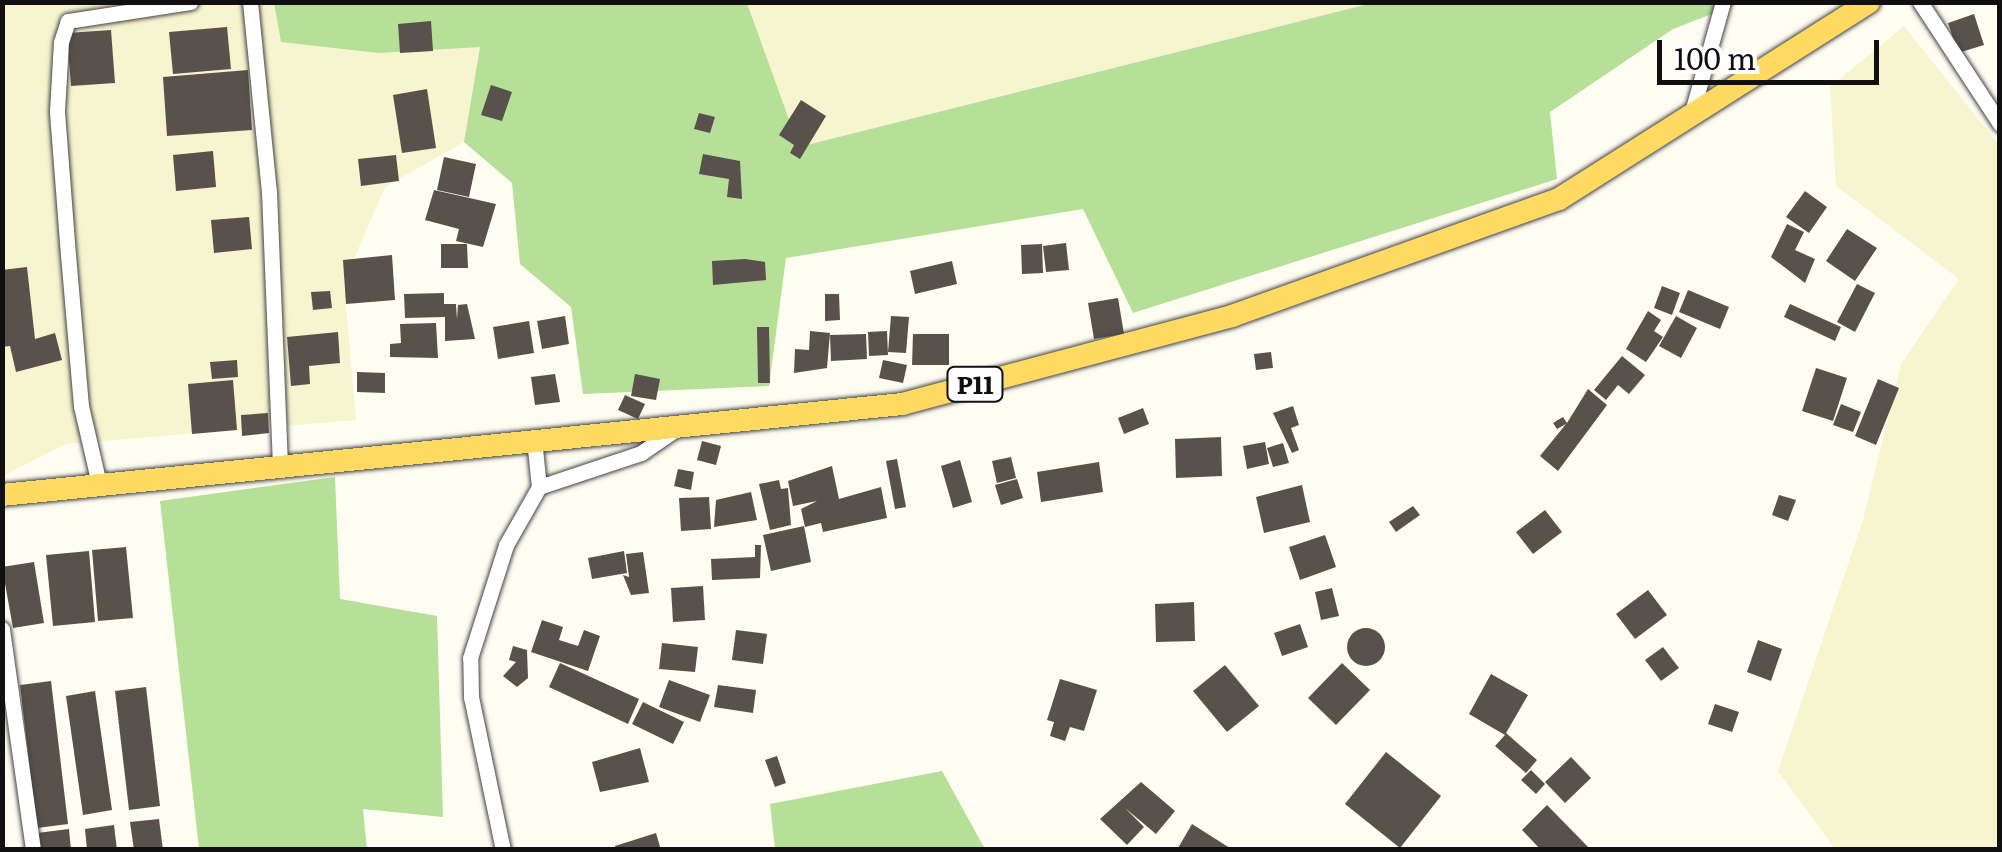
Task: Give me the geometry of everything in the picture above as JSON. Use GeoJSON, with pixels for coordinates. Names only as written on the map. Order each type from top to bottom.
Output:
{"type":"FeatureCollection","features":[{"type":"Feature","properties":{"kind":"main road","name":"P11"},"geometry":{"type":"LineString","coordinates":[[2,496],[534,438],[902,404],[1232,316],[1559,200],[1869,2]]}},
{"type":"Feature","properties":{"kind":"street"},"geometry":{"type":"LineString","coordinates":[[98,484],[81,406],[69,274],[57,111],[61,42],[68,21],[191,2]]}},
{"type":"Feature","properties":{"kind":"street"},"geometry":{"type":"LineString","coordinates":[[250,2],[269,192],[280,464]]}},
{"type":"Feature","properties":{"kind":"street"},"geometry":{"type":"LineString","coordinates":[[1692,112],[1723,2]]}},
{"type":"Feature","properties":{"kind":"street"},"geometry":{"type":"LineString","coordinates":[[1920,2],[2000,124]]}},
{"type":"Feature","properties":{"kind":"street"},"geometry":{"type":"LineString","coordinates":[[539,487],[642,453],[680,427]]}},
{"type":"Feature","properties":{"kind":"street"},"geometry":{"type":"LineString","coordinates":[[503,850],[471,697],[470,658],[506,545],[539,487],[534,438]]}},
{"type":"Feature","properties":{"kind":"street"},"geometry":{"type":"LineString","coordinates":[[2,629],[33,850]]}},
{"type":"Feature","properties":{"kind":"shaded area"},"geometry":{"type":"Polygon","coordinates":[[[747,2],[1372,3],[799,147],[747,2]]]}},
{"type":"Feature","properties":{"kind":"shaded area"},"geometry":{"type":"Polygon","coordinates":[[[3,3],[274,3],[282,42],[378,53],[480,46],[464,142],[385,187],[344,282],[356,420],[66,444],[3,476],[3,3]]]}},
{"type":"Feature","properties":{"kind":"shaded area"},"geometry":{"type":"Polygon","coordinates":[[[1904,26],[1999,145],[1999,849],[1835,849],[1778,771],[1863,520],[1901,364],[1959,279],[1836,186],[1830,87],[1904,26]]]}},
{"type":"Feature","properties":{"kind":"green space"},"geometry":{"type":"Polygon","coordinates":[[[274,3],[747,3],[799,147],[1372,3],[1740,3],[1673,29],[1550,112],[1557,179],[1133,313],[1083,209],[786,258],[769,386],[583,394],[571,307],[520,264],[512,183],[464,142],[480,47],[378,53],[281,42],[274,3]]]}},
{"type":"Feature","properties":{"kind":"green space"},"geometry":{"type":"Polygon","coordinates":[[[335,477],[340,599],[437,616],[443,817],[363,809],[367,849],[199,849],[160,501],[335,477]]]}},
{"type":"Feature","properties":{"kind":"green space"},"geometry":{"type":"Polygon","coordinates":[[[942,771],[985,849],[775,849],[770,804],[942,771]]]}},
{"type":"Feature","properties":{"kind":"building"},"geometry":{"type":"Polygon","coordinates":[[[1974,14],[1984,45],[1958,53],[1948,23],[1974,14]]]}},
{"type":"Feature","properties":{"kind":"building"},"geometry":{"type":"Polygon","coordinates":[[[431,21],[433,51],[400,53],[398,24],[431,21]]]}},
{"type":"Feature","properties":{"kind":"building"},"geometry":{"type":"Polygon","coordinates":[[[227,27],[231,69],[173,74],[169,32],[227,27]]]}},
{"type":"Feature","properties":{"kind":"building"},"geometry":{"type":"Polygon","coordinates":[[[111,30],[115,83],[71,86],[67,33],[111,30]]]}},
{"type":"Feature","properties":{"kind":"building"},"geometry":{"type":"Polygon","coordinates":[[[248,70],[252,130],[167,136],[163,77],[248,70]]]}},
{"type":"Feature","properties":{"kind":"building"},"geometry":{"type":"Polygon","coordinates":[[[491,85],[512,92],[502,121],[481,115],[491,85]]]}},
{"type":"Feature","properties":{"kind":"building"},"geometry":{"type":"Polygon","coordinates":[[[427,89],[436,148],[402,153],[393,95],[427,89]]]}},
{"type":"Feature","properties":{"kind":"building"},"geometry":{"type":"Polygon","coordinates":[[[801,100],[826,116],[800,159],[790,153],[794,145],[779,135],[801,100]]]}},
{"type":"Feature","properties":{"kind":"building"},"geometry":{"type":"Polygon","coordinates":[[[699,113],[715,117],[710,133],[694,129],[699,113]]]}},
{"type":"Feature","properties":{"kind":"building"},"geometry":{"type":"Polygon","coordinates":[[[213,151],[216,187],[176,191],[173,155],[213,151]]]}},
{"type":"Feature","properties":{"kind":"building"},"geometry":{"type":"Polygon","coordinates":[[[703,154],[740,161],[742,199],[727,197],[729,179],[699,174],[703,154]]]}},
{"type":"Feature","properties":{"kind":"building"},"geometry":{"type":"Polygon","coordinates":[[[396,155],[399,181],[361,186],[358,159],[396,155]]]}},
{"type":"Feature","properties":{"kind":"building"},"geometry":{"type":"Polygon","coordinates":[[[444,157],[476,164],[469,197],[437,190],[444,157]]]}},
{"type":"Feature","properties":{"kind":"building"},"geometry":{"type":"Polygon","coordinates":[[[434,190],[496,204],[483,247],[456,241],[459,229],[425,220],[434,190]]]}},
{"type":"Feature","properties":{"kind":"building"},"geometry":{"type":"Polygon","coordinates":[[[1805,191],[1827,207],[1809,233],[1786,217],[1805,191]]]}},
{"type":"Feature","properties":{"kind":"building"},"geometry":{"type":"Polygon","coordinates":[[[249,217],[252,249],[214,253],[211,220],[249,217]]]}},
{"type":"Feature","properties":{"kind":"building"},"geometry":{"type":"Polygon","coordinates":[[[1787,224],[1804,232],[1795,250],[1815,259],[1805,283],[1771,257],[1787,224]]]}},
{"type":"Feature","properties":{"kind":"building"},"geometry":{"type":"Polygon","coordinates":[[[1847,229],[1877,248],[1855,281],[1826,261],[1847,229]]]}},
{"type":"Feature","properties":{"kind":"building"},"geometry":{"type":"Polygon","coordinates":[[[1066,243],[1069,270],[1046,272],[1043,246],[1066,243]]]}},
{"type":"Feature","properties":{"kind":"building"},"geometry":{"type":"Polygon","coordinates":[[[441,244],[467,244],[468,268],[441,268],[441,244]]]}},
{"type":"Feature","properties":{"kind":"building"},"geometry":{"type":"Polygon","coordinates":[[[1042,244],[1043,273],[1022,274],[1021,245],[1042,244]]]}},
{"type":"Feature","properties":{"kind":"building"},"geometry":{"type":"Polygon","coordinates":[[[392,255],[395,300],[346,304],[343,260],[392,255]]]}},
{"type":"Feature","properties":{"kind":"building"},"geometry":{"type":"Polygon","coordinates":[[[712,261],[765,262],[766,280],[713,285],[712,261]]]}},
{"type":"Feature","properties":{"kind":"building"},"geometry":{"type":"Polygon","coordinates":[[[952,261],[957,284],[915,294],[910,271],[952,261]]]}},
{"type":"Feature","properties":{"kind":"building"},"geometry":{"type":"Polygon","coordinates":[[[27,267],[35,339],[55,333],[62,360],[16,372],[10,346],[2,347],[2,270],[27,267]]]}},
{"type":"Feature","properties":{"kind":"building"},"geometry":{"type":"Polygon","coordinates":[[[1857,284],[1875,293],[1855,332],[1837,322],[1857,284]]]}},
{"type":"Feature","properties":{"kind":"building"},"geometry":{"type":"Polygon","coordinates":[[[1662,286],[1680,293],[1672,315],[1654,308],[1662,286]]]}},
{"type":"Feature","properties":{"kind":"building"},"geometry":{"type":"Polygon","coordinates":[[[1688,290],[1729,307],[1720,329],[1679,312],[1688,290]]]}},
{"type":"Feature","properties":{"kind":"building"},"geometry":{"type":"Polygon","coordinates":[[[330,291],[332,308],[313,310],[311,292],[330,291]]]}},
{"type":"Feature","properties":{"kind":"building"},"geometry":{"type":"Polygon","coordinates":[[[444,293],[444,304],[456,304],[457,319],[458,305],[467,304],[475,339],[445,341],[445,317],[405,318],[404,294],[444,293]]]}},
{"type":"Feature","properties":{"kind":"building"},"geometry":{"type":"Polygon","coordinates":[[[825,294],[839,294],[840,320],[825,321],[825,294]]]}},
{"type":"Feature","properties":{"kind":"building"},"geometry":{"type":"Polygon","coordinates":[[[1118,298],[1124,334],[1094,339],[1088,303],[1118,298]]]}},
{"type":"Feature","properties":{"kind":"building"},"geometry":{"type":"Polygon","coordinates":[[[1790,304],[1841,327],[1835,341],[1784,317],[1790,304]]]}},
{"type":"Feature","properties":{"kind":"building"},"geometry":{"type":"Polygon","coordinates":[[[1648,311],[1661,320],[1654,331],[1663,337],[1646,362],[1626,349],[1648,311]]]}},
{"type":"Feature","properties":{"kind":"building"},"geometry":{"type":"Polygon","coordinates":[[[565,316],[569,344],[542,349],[537,321],[565,316]]]}},
{"type":"Feature","properties":{"kind":"building"},"geometry":{"type":"Polygon","coordinates":[[[891,316],[909,317],[906,353],[888,352],[891,316]]]}},
{"type":"Feature","properties":{"kind":"building"},"geometry":{"type":"Polygon","coordinates":[[[1676,316],[1697,328],[1681,358],[1659,346],[1676,316]]]}},
{"type":"Feature","properties":{"kind":"building"},"geometry":{"type":"Polygon","coordinates":[[[529,321],[534,353],[498,359],[493,327],[529,321]]]}},
{"type":"Feature","properties":{"kind":"building"},"geometry":{"type":"Polygon","coordinates":[[[436,323],[438,358],[390,357],[390,344],[401,343],[400,324],[436,323]]]}},
{"type":"Feature","properties":{"kind":"building"},"geometry":{"type":"Polygon","coordinates":[[[757,327],[769,327],[770,383],[758,383],[757,327]]]}},
{"type":"Feature","properties":{"kind":"building"},"geometry":{"type":"Polygon","coordinates":[[[810,331],[830,333],[827,368],[794,373],[795,349],[809,350],[810,331]]]}},
{"type":"Feature","properties":{"kind":"building"},"geometry":{"type":"Polygon","coordinates":[[[887,331],[888,355],[869,356],[868,332],[887,331]]]}},
{"type":"Feature","properties":{"kind":"building"},"geometry":{"type":"Polygon","coordinates":[[[338,332],[340,363],[309,366],[310,384],[291,386],[287,337],[338,332]]]}},
{"type":"Feature","properties":{"kind":"building"},"geometry":{"type":"Polygon","coordinates":[[[866,334],[867,359],[831,361],[830,335],[866,334]]]}},
{"type":"Feature","properties":{"kind":"building"},"geometry":{"type":"Polygon","coordinates":[[[913,334],[949,334],[949,365],[912,365],[913,334]]]}},
{"type":"Feature","properties":{"kind":"building"},"geometry":{"type":"Polygon","coordinates":[[[1271,352],[1273,368],[1256,370],[1254,354],[1271,352]]]}},
{"type":"Feature","properties":{"kind":"building"},"geometry":{"type":"Polygon","coordinates":[[[1622,356],[1645,375],[1629,394],[1618,385],[1606,400],[1594,390],[1622,356]]]}},
{"type":"Feature","properties":{"kind":"building"},"geometry":{"type":"Polygon","coordinates":[[[237,360],[238,377],[212,379],[210,362],[237,360]]]}},
{"type":"Feature","properties":{"kind":"building"},"geometry":{"type":"Polygon","coordinates":[[[883,360],[907,365],[903,383],[879,378],[883,360]]]}},
{"type":"Feature","properties":{"kind":"building"},"geometry":{"type":"Polygon","coordinates":[[[1816,368],[1847,378],[1833,421],[1802,411],[1816,368]]]}},
{"type":"Feature","properties":{"kind":"building"},"geometry":{"type":"Polygon","coordinates":[[[357,372],[385,373],[385,393],[357,392],[357,372]]]}},
{"type":"Feature","properties":{"kind":"building"},"geometry":{"type":"Polygon","coordinates":[[[555,374],[560,402],[535,405],[531,377],[555,374]]]}},
{"type":"Feature","properties":{"kind":"building"},"geometry":{"type":"Polygon","coordinates":[[[635,374],[660,379],[656,400],[631,396],[635,374]]]}},
{"type":"Feature","properties":{"kind":"building"},"geometry":{"type":"Polygon","coordinates":[[[1878,379],[1899,388],[1876,445],[1855,436],[1878,379]]]}},
{"type":"Feature","properties":{"kind":"building"},"geometry":{"type":"Polygon","coordinates":[[[233,380],[237,430],[192,434],[188,384],[233,380]]]}},
{"type":"Feature","properties":{"kind":"building"},"geometry":{"type":"Polygon","coordinates":[[[1588,389],[1607,405],[1558,471],[1540,456],[1566,424],[1557,429],[1553,423],[1563,417],[1567,423],[1588,389]]]}},
{"type":"Feature","properties":{"kind":"building"},"geometry":{"type":"Polygon","coordinates":[[[625,395],[645,404],[638,419],[618,410],[625,395]]]}},
{"type":"Feature","properties":{"kind":"building"},"geometry":{"type":"Polygon","coordinates":[[[1841,404],[1861,412],[1853,432],[1833,425],[1841,404]]]}},
{"type":"Feature","properties":{"kind":"building"},"geometry":{"type":"Polygon","coordinates":[[[1293,406],[1299,425],[1291,428],[1299,450],[1292,453],[1273,413],[1293,406]]]}},
{"type":"Feature","properties":{"kind":"building"},"geometry":{"type":"Polygon","coordinates":[[[1143,408],[1149,424],[1124,434],[1118,418],[1143,408]]]}},
{"type":"Feature","properties":{"kind":"building"},"geometry":{"type":"Polygon","coordinates":[[[268,413],[269,433],[242,436],[241,415],[268,413]]]}},
{"type":"Feature","properties":{"kind":"building"},"geometry":{"type":"Polygon","coordinates":[[[1221,437],[1222,476],[1176,478],[1175,439],[1221,437]]]}},
{"type":"Feature","properties":{"kind":"building"},"geometry":{"type":"Polygon","coordinates":[[[702,441],[721,446],[716,465],[697,460],[702,441]]]}},
{"type":"Feature","properties":{"kind":"building"},"geometry":{"type":"Polygon","coordinates":[[[1265,442],[1269,464],[1247,469],[1243,446],[1265,442]]]}},
{"type":"Feature","properties":{"kind":"building"},"geometry":{"type":"Polygon","coordinates":[[[1283,443],[1289,463],[1273,467],[1267,448],[1283,443]]]}},
{"type":"Feature","properties":{"kind":"building"},"geometry":{"type":"Polygon","coordinates":[[[1011,457],[1016,478],[997,483],[992,461],[1011,457]]]}},
{"type":"Feature","properties":{"kind":"building"},"geometry":{"type":"Polygon","coordinates":[[[897,459],[906,507],[895,509],[886,461],[897,459]]]}},
{"type":"Feature","properties":{"kind":"building"},"geometry":{"type":"Polygon","coordinates":[[[960,460],[972,502],[953,508],[941,466],[960,460]]]}},
{"type":"Feature","properties":{"kind":"building"},"geometry":{"type":"Polygon","coordinates":[[[1099,462],[1103,492],[1041,502],[1037,472],[1099,462]]]}},
{"type":"Feature","properties":{"kind":"building"},"geometry":{"type":"Polygon","coordinates":[[[832,466],[839,499],[881,487],[887,518],[823,532],[821,523],[805,527],[801,509],[817,501],[793,506],[788,481],[832,466]]]}},
{"type":"Feature","properties":{"kind":"building"},"geometry":{"type":"Polygon","coordinates":[[[678,469],[694,472],[691,490],[674,486],[678,469]]]}},
{"type":"Feature","properties":{"kind":"building"},"geometry":{"type":"Polygon","coordinates":[[[1017,479],[1023,498],[1001,505],[995,485],[1017,479]]]}},
{"type":"Feature","properties":{"kind":"building"},"geometry":{"type":"Polygon","coordinates":[[[779,480],[781,489],[788,488],[791,525],[770,530],[759,484],[779,480]]]}},
{"type":"Feature","properties":{"kind":"building"},"geometry":{"type":"Polygon","coordinates":[[[1302,485],[1310,522],[1264,533],[1256,497],[1302,485]]]}},
{"type":"Feature","properties":{"kind":"building"},"geometry":{"type":"Polygon","coordinates":[[[751,492],[757,520],[714,527],[716,500],[751,492]]]}},
{"type":"Feature","properties":{"kind":"building"},"geometry":{"type":"Polygon","coordinates":[[[1779,495],[1796,500],[1788,521],[1772,515],[1779,495]]]}},
{"type":"Feature","properties":{"kind":"building"},"geometry":{"type":"Polygon","coordinates":[[[709,497],[711,529],[681,531],[679,498],[709,497]]]}},
{"type":"Feature","properties":{"kind":"building"},"geometry":{"type":"Polygon","coordinates":[[[1413,506],[1420,515],[1396,532],[1389,522],[1413,506]]]}},
{"type":"Feature","properties":{"kind":"building"},"geometry":{"type":"Polygon","coordinates":[[[1545,510],[1562,532],[1533,554],[1516,532],[1545,510]]]}},
{"type":"Feature","properties":{"kind":"building"},"geometry":{"type":"Polygon","coordinates":[[[804,526],[811,562],[771,571],[763,535],[804,526]]]}},
{"type":"Feature","properties":{"kind":"building"},"geometry":{"type":"Polygon","coordinates":[[[1325,535],[1336,567],[1300,580],[1289,547],[1325,535]]]}},
{"type":"Feature","properties":{"kind":"building"},"geometry":{"type":"Polygon","coordinates":[[[755,545],[761,545],[760,578],[712,580],[711,559],[755,557],[755,545]]]}},
{"type":"Feature","properties":{"kind":"building"},"geometry":{"type":"Polygon","coordinates":[[[126,547],[133,618],[98,621],[92,550],[126,547]]]}},
{"type":"Feature","properties":{"kind":"building"},"geometry":{"type":"Polygon","coordinates":[[[89,551],[95,622],[53,626],[46,555],[89,551]]]}},
{"type":"Feature","properties":{"kind":"building"},"geometry":{"type":"Polygon","coordinates":[[[624,551],[627,573],[592,579],[588,558],[624,551]]]}},
{"type":"Feature","properties":{"kind":"building"},"geometry":{"type":"Polygon","coordinates":[[[643,552],[649,593],[631,595],[623,575],[629,577],[626,554],[643,552]]]}},
{"type":"Feature","properties":{"kind":"building"},"geometry":{"type":"Polygon","coordinates":[[[34,562],[44,623],[13,628],[2,567],[34,562]]]}},
{"type":"Feature","properties":{"kind":"building"},"geometry":{"type":"Polygon","coordinates":[[[703,586],[705,620],[673,622],[671,588],[703,586]]]}},
{"type":"Feature","properties":{"kind":"building"},"geometry":{"type":"Polygon","coordinates":[[[1332,588],[1339,616],[1321,620],[1315,592],[1332,588]]]}},
{"type":"Feature","properties":{"kind":"building"},"geometry":{"type":"Polygon","coordinates":[[[1648,590],[1667,615],[1635,639],[1616,614],[1648,590]]]}},
{"type":"Feature","properties":{"kind":"building"},"geometry":{"type":"Polygon","coordinates":[[[1194,602],[1195,641],[1156,642],[1155,604],[1194,602]]]}},
{"type":"Feature","properties":{"kind":"building"},"geometry":{"type":"Polygon","coordinates":[[[542,620],[563,627],[559,640],[578,646],[584,630],[600,636],[588,671],[531,652],[542,620]]]}},
{"type":"Feature","properties":{"kind":"building"},"geometry":{"type":"Polygon","coordinates":[[[1300,624],[1308,647],[1282,656],[1274,633],[1300,624]]]}},
{"type":"Feature","properties":{"kind":"building"},"geometry":{"type":"Polygon","coordinates":[[[1366,628],[1380,633],[1385,647],[1380,661],[1366,666],[1352,661],[1347,647],[1352,633],[1366,628]]]}},
{"type":"Feature","properties":{"kind":"building"},"geometry":{"type":"Polygon","coordinates":[[[736,630],[767,634],[763,664],[732,660],[736,630]]]}},
{"type":"Feature","properties":{"kind":"building"},"geometry":{"type":"Polygon","coordinates":[[[1758,640],[1782,649],[1771,681],[1747,672],[1758,640]]]}},
{"type":"Feature","properties":{"kind":"building"},"geometry":{"type":"Polygon","coordinates":[[[662,643],[698,647],[695,672],[659,669],[662,643]]]}},
{"type":"Feature","properties":{"kind":"building"},"geometry":{"type":"Polygon","coordinates":[[[513,646],[527,650],[528,678],[517,687],[503,676],[516,662],[509,660],[513,646]]]}},
{"type":"Feature","properties":{"kind":"building"},"geometry":{"type":"Polygon","coordinates":[[[1663,647],[1679,668],[1661,681],[1645,660],[1663,647]]]}},
{"type":"Feature","properties":{"kind":"building"},"geometry":{"type":"Polygon","coordinates":[[[560,663],[639,699],[628,724],[549,687],[560,663]]]}},
{"type":"Feature","properties":{"kind":"building"},"geometry":{"type":"Polygon","coordinates":[[[1342,663],[1370,690],[1336,725],[1308,698],[1342,663]]]}},
{"type":"Feature","properties":{"kind":"building"},"geometry":{"type":"Polygon","coordinates":[[[1225,665],[1259,706],[1227,732],[1193,691],[1225,665]]]}},
{"type":"Feature","properties":{"kind":"building"},"geometry":{"type":"Polygon","coordinates":[[[1491,674],[1528,695],[1506,733],[1537,760],[1526,773],[1495,746],[1505,735],[1469,714],[1491,674]]]}},
{"type":"Feature","properties":{"kind":"building"},"geometry":{"type":"Polygon","coordinates":[[[1060,679],[1097,690],[1084,731],[1070,727],[1065,741],[1050,736],[1054,722],[1047,720],[1060,679]]]}},
{"type":"Feature","properties":{"kind":"building"},"geometry":{"type":"Polygon","coordinates":[[[669,680],[710,695],[700,722],[659,707],[669,680]]]}},
{"type":"Feature","properties":{"kind":"building"},"geometry":{"type":"Polygon","coordinates":[[[51,681],[68,824],[37,828],[20,685],[51,681]]]}},
{"type":"Feature","properties":{"kind":"building"},"geometry":{"type":"Polygon","coordinates":[[[718,685],[756,690],[753,713],[714,707],[718,685]]]}},
{"type":"Feature","properties":{"kind":"building"},"geometry":{"type":"Polygon","coordinates":[[[146,687],[160,806],[129,810],[115,691],[146,687]]]}},
{"type":"Feature","properties":{"kind":"building"},"geometry":{"type":"Polygon","coordinates":[[[95,691],[112,810],[83,815],[66,696],[95,691]]]}},
{"type":"Feature","properties":{"kind":"building"},"geometry":{"type":"Polygon","coordinates":[[[643,702],[684,722],[673,744],[632,724],[643,702]]]}},
{"type":"Feature","properties":{"kind":"building"},"geometry":{"type":"Polygon","coordinates":[[[1715,704],[1739,712],[1732,732],[1708,724],[1715,704]]]}},
{"type":"Feature","properties":{"kind":"building"},"geometry":{"type":"Polygon","coordinates":[[[640,748],[649,782],[600,792],[592,762],[640,748]]]}},
{"type":"Feature","properties":{"kind":"building"},"geometry":{"type":"Polygon","coordinates":[[[1386,752],[1441,796],[1400,848],[1345,804],[1386,752]]]}},
{"type":"Feature","properties":{"kind":"building"},"geometry":{"type":"Polygon","coordinates":[[[777,756],[786,783],[775,787],[765,760],[777,756]]]}},
{"type":"Feature","properties":{"kind":"building"},"geometry":{"type":"Polygon","coordinates":[[[1571,757],[1591,778],[1565,803],[1545,782],[1571,757]]]}},
{"type":"Feature","properties":{"kind":"building"},"geometry":{"type":"Polygon","coordinates":[[[1531,770],[1545,784],[1536,794],[1521,780],[1531,770]]]}},
{"type":"Feature","properties":{"kind":"building"},"geometry":{"type":"Polygon","coordinates":[[[1141,782],[1175,811],[1156,834],[1125,808],[1144,827],[1127,845],[1100,819],[1141,782]]]}},
{"type":"Feature","properties":{"kind":"building"},"geometry":{"type":"Polygon","coordinates":[[[1547,805],[1591,850],[1541,850],[1522,830],[1547,805]]]}},
{"type":"Feature","properties":{"kind":"building"},"geometry":{"type":"Polygon","coordinates":[[[159,819],[163,850],[134,850],[130,822],[159,819]]]}},
{"type":"Feature","properties":{"kind":"building"},"geometry":{"type":"Polygon","coordinates":[[[1192,824],[1233,850],[1178,848],[1192,824]]]}},
{"type":"Feature","properties":{"kind":"building"},"geometry":{"type":"Polygon","coordinates":[[[114,825],[117,850],[87,850],[85,829],[114,825]]]}},
{"type":"Feature","properties":{"kind":"building"},"geometry":{"type":"Polygon","coordinates":[[[69,829],[71,850],[38,850],[37,833],[69,829]]]}},
{"type":"Feature","properties":{"kind":"building"},"geometry":{"type":"Polygon","coordinates":[[[656,833],[661,850],[616,850],[615,846],[656,833]]]}}]}
